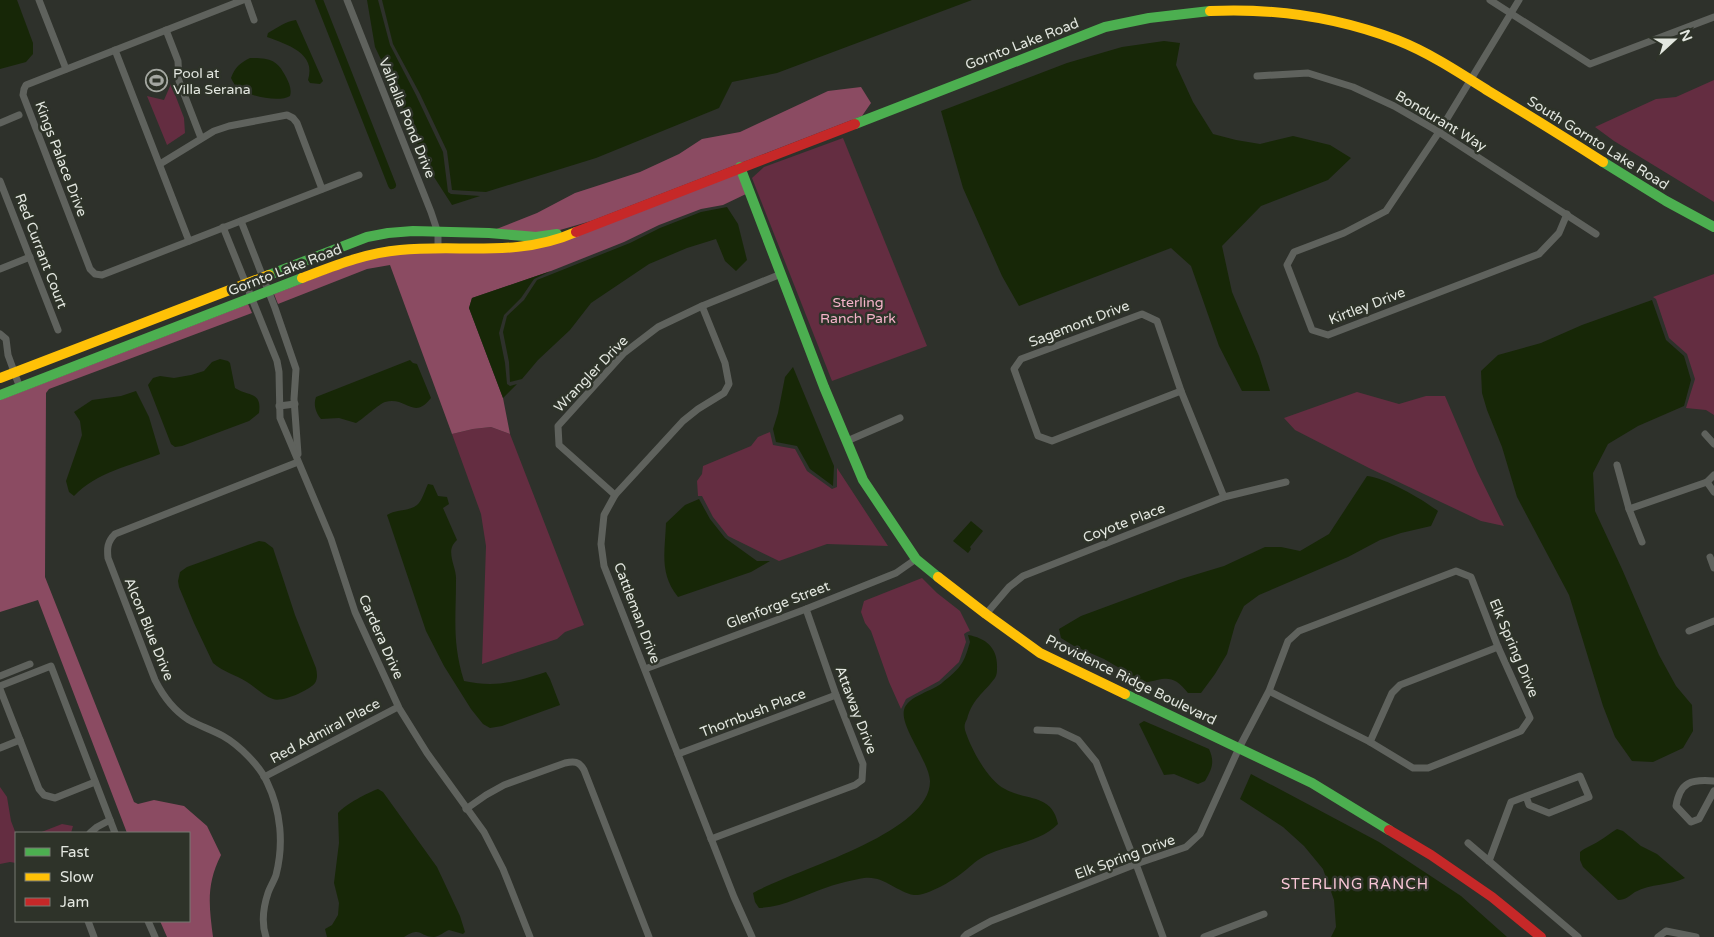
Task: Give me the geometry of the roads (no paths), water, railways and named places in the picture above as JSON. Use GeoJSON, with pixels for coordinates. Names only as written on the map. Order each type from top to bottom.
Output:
{"type":"FeatureCollection","features":[{"type":"Feature","properties":{"kind":"street"},"geometry":{"type":"LineString","coordinates":[[39,0],[66,69]]}},
{"type":"Feature","properties":{"kind":"street"},"geometry":{"type":"LineString","coordinates":[[245,0],[254,20]]}},
{"type":"Feature","properties":{"kind":"street","name":"Kings Palace Drive"},"geometry":{"type":"LineString","coordinates":[[245,0],[26,85],[23,95],[90,269],[95,274],[102,275],[359,175]]}},
{"type":"Feature","properties":{"kind":"street","name":"Valhalla Pond Drive"},"geometry":{"type":"LineString","coordinates":[[347,0],[431,212],[438,233],[438,248]]}},
{"type":"Feature","properties":{"kind":"street"},"geometry":{"type":"LineString","coordinates":[[1490,0],[1509,14],[1590,64],[1714,17]]}},
{"type":"Feature","properties":{"kind":"street","name":"Kirtley Drive"},"geometry":{"type":"LineString","coordinates":[[1518,0],[1439,132],[1386,211],[1344,233],[1294,252],[1287,265],[1312,330],[1328,335],[1539,254],[1559,233],[1567,214]]}},
{"type":"Feature","properties":{"kind":"street","name":"Gornto Lake Road"},"geometry":{"type":"LineString","coordinates":[[0,396],[368,254],[400,248],[498,248],[529,246],[564,238],[592,225],[740,167],[1105,27],[1152,15],[1223,6],[1253,6],[1300,10],[1352,23],[1409,44],[1470,79]]}},
{"type":"Feature","properties":{"kind":"street"},"geometry":{"type":"LineString","coordinates":[[166,30],[178,61],[179,81],[200,138]]}},
{"type":"Feature","properties":{"kind":"street"},"geometry":{"type":"LineString","coordinates":[[115,50],[190,241]]}},
{"type":"Feature","properties":{"kind":"street","name":"Bondurant Way"},"geometry":{"type":"LineString","coordinates":[[1257,76],[1308,72],[1354,87],[1394,106],[1439,132],[1596,234]]}},
{"type":"Feature","properties":{"kind":"street","name":"South Gornto Lake Road"},"geometry":{"type":"LineString","coordinates":[[1470,79],[1666,201],[1714,227]]}},
{"type":"Feature","properties":{"kind":"street"},"geometry":{"type":"LineString","coordinates":[[160,164],[200,138],[229,126],[287,114],[297,123],[322,189]]}},
{"type":"Feature","properties":{"kind":"street"},"geometry":{"type":"LineString","coordinates":[[0,123],[19,115]]}},
{"type":"Feature","properties":{"kind":"street","name":"Providence Ridge Boulevard"},"geometry":{"type":"LineString","coordinates":[[740,167],[824,387],[863,480],[916,559],[986,614],[1040,653],[1312,783],[1432,855],[1492,897],[1540,937]]}},
{"type":"Feature","properties":{"kind":"street","name":"Red Currant Court"},"geometry":{"type":"LineString","coordinates":[[0,181],[58,330]]}},
{"type":"Feature","properties":{"kind":"street"},"geometry":{"type":"LineString","coordinates":[[241,221],[268,292]]}},
{"type":"Feature","properties":{"kind":"street","name":"Gornto Lake Road"},"geometry":{"type":"LineString","coordinates":[[0,378],[358,240],[376,235],[413,231],[544,236],[592,225]]}},
{"type":"Feature","properties":{"kind":"street"},"geometry":{"type":"LineString","coordinates":[[223,228],[251,298]]}},
{"type":"Feature","properties":{"kind":"street"},"geometry":{"type":"LineString","coordinates":[[0,269],[30,257]]}},
{"type":"Feature","properties":{"kind":"street","name":"Wrangler Drive"},"geometry":{"type":"LineString","coordinates":[[615,495],[559,445],[558,426],[624,353],[658,327],[702,306],[781,274]]}},
{"type":"Feature","properties":{"kind":"street","name":"Cardera Drive"},"geometry":{"type":"LineString","coordinates":[[268,292],[296,369],[294,404],[298,462]]}},
{"type":"Feature","properties":{"kind":"street","name":"Cardera Drive"},"geometry":{"type":"LineString","coordinates":[[251,298],[279,372],[280,418],[331,539],[355,612],[398,707],[427,754],[484,832],[503,869],[530,937]]}},
{"type":"Feature","properties":{"kind":"street","name":"Cattleman Drive"},"geometry":{"type":"LineString","coordinates":[[702,306],[725,363],[729,384],[724,393],[683,421],[615,495],[604,515],[601,544],[604,566],[734,897],[752,937]]}},
{"type":"Feature","properties":{"kind":"street","name":"Sagemont Drive"},"geometry":{"type":"LineString","coordinates":[[1181,391],[1052,441],[1038,436],[1014,370],[1022,359],[1142,314],[1157,321],[1181,391],[1224,497]]}},
{"type":"Feature","properties":{"kind":"street"},"geometry":{"type":"LineString","coordinates":[[0,334],[6,339],[8,354],[20,388]]}},
{"type":"Feature","properties":{"kind":"street"},"geometry":{"type":"LineString","coordinates":[[0,352],[8,354]]}},
{"type":"Feature","properties":{"kind":"street"},"geometry":{"type":"LineString","coordinates":[[279,406],[294,404]]}},
{"type":"Feature","properties":{"kind":"street"},"geometry":{"type":"LineString","coordinates":[[847,442],[900,418]]}},
{"type":"Feature","properties":{"kind":"street"},"geometry":{"type":"LineString","coordinates":[[1705,434],[1714,444]]}},
{"type":"Feature","properties":{"kind":"street","name":"Alcon Blue Drive"},"geometry":{"type":"LineString","coordinates":[[266,937],[262,915],[268,893],[276,877],[281,845],[280,824],[275,804],[264,777],[234,743],[189,720],[169,703],[160,691],[108,558],[107,550],[108,544],[115,534],[298,462]]}},
{"type":"Feature","properties":{"kind":"street"},"geometry":{"type":"LineString","coordinates":[[1617,465],[1629,509],[1642,542]]}},
{"type":"Feature","properties":{"kind":"street"},"geometry":{"type":"LineString","coordinates":[[1629,509],[1707,482],[1714,475]]}},
{"type":"Feature","properties":{"kind":"street","name":"Coyote Place"},"geometry":{"type":"LineString","coordinates":[[986,614],[1009,588],[1023,576],[1224,497],[1286,482]]}},
{"type":"Feature","properties":{"kind":"street"},"geometry":{"type":"LineString","coordinates":[[1707,482],[1714,492]]}},
{"type":"Feature","properties":{"kind":"street"},"geometry":{"type":"LineString","coordinates":[[1710,558],[1714,568]]}},
{"type":"Feature","properties":{"kind":"street","name":"Glenforge Street"},"geometry":{"type":"LineString","coordinates":[[645,669],[896,573],[916,559]]}},
{"type":"Feature","properties":{"kind":"street","name":"Elk Spring Drive"},"geometry":{"type":"LineString","coordinates":[[964,937],[991,921],[1136,864],[1186,848],[1200,834],[1239,748],[1269,691],[1288,640],[1299,631],[1456,571],[1471,577],[1498,647],[1530,718],[1521,731],[1428,768],[1413,768],[1370,742],[1269,691]]}},
{"type":"Feature","properties":{"kind":"street","name":"Attaway Drive"},"geometry":{"type":"LineString","coordinates":[[711,839],[855,785],[862,780],[863,764],[836,695],[806,609]]}},
{"type":"Feature","properties":{"kind":"street"},"geometry":{"type":"LineString","coordinates":[[1689,631],[1714,621]]}},
{"type":"Feature","properties":{"kind":"street"},"geometry":{"type":"LineString","coordinates":[[1370,742],[1392,693],[1400,685],[1498,647]]}},
{"type":"Feature","properties":{"kind":"street"},"geometry":{"type":"LineString","coordinates":[[0,676],[30,664]]}},
{"type":"Feature","properties":{"kind":"street"},"geometry":{"type":"LineString","coordinates":[[95,782],[54,798],[44,795],[39,789],[0,688],[51,666],[115,832]]}},
{"type":"Feature","properties":{"kind":"street","name":"Thornbush Place"},"geometry":{"type":"LineString","coordinates":[[678,754],[836,695]]}},
{"type":"Feature","properties":{"kind":"street","name":"Red Admiral Place"},"geometry":{"type":"LineString","coordinates":[[264,777],[398,707]]}},
{"type":"Feature","properties":{"kind":"street"},"geometry":{"type":"LineString","coordinates":[[1037,730],[1059,731],[1078,740],[1096,762],[1163,937]]}},
{"type":"Feature","properties":{"kind":"street"},"geometry":{"type":"LineString","coordinates":[[0,748],[20,740]]}},
{"type":"Feature","properties":{"kind":"street"},"geometry":{"type":"LineString","coordinates":[[466,809],[486,795],[504,786],[565,763],[574,762],[581,764],[649,937]]}},
{"type":"Feature","properties":{"kind":"street"},"geometry":{"type":"LineString","coordinates":[[1489,861],[1511,802],[1526,796],[1580,776],[1589,797],[1548,813],[1529,805],[1526,796]]}},
{"type":"Feature","properties":{"kind":"street"},"geometry":{"type":"LineString","coordinates":[[1714,781],[1698,780],[1686,785],[1678,793],[1676,806],[1691,822],[1698,819],[1714,791]]}},
{"type":"Feature","properties":{"kind":"street"},"geometry":{"type":"LineString","coordinates":[[91,832],[110,820]]}},
{"type":"Feature","properties":{"kind":"street"},"geometry":{"type":"LineString","coordinates":[[1468,843],[1578,937]]}},
{"type":"Feature","properties":{"kind":"street"},"geometry":{"type":"LineString","coordinates":[[1204,937],[1264,914]]}},
{"type":"Feature","properties":{"kind":"street"},"geometry":{"type":"LineString","coordinates":[[88,922],[94,937]]}},
{"type":"Feature","properties":{"kind":"street"},"geometry":{"type":"LineString","coordinates":[[148,922],[154,937]]}},
{"type":"Feature","properties":{"kind":"street"},"geometry":{"type":"LineString","coordinates":[[1658,937],[1666,931],[1696,937]]}},
{"type":"Feature","properties":{"kind":"waterway"},"geometry":{"type":"LineString","coordinates":[[319,0],[392,185]]}},
{"type":"Feature","properties":{"kind":"place","name":"Pool at Villa Serana"},"geometry":{"type":"Point","coordinates":[157,81]}},
{"type":"Feature","properties":{"kind":"district","name":"STERLING RANCH"},"geometry":{"type":"Point","coordinates":[1355,884]}},
{"type":"Feature","properties":{"kind":"park label","name":"Sterling Ranch Park"},"geometry":{"type":"Point","coordinates":[858,310]}}]}
